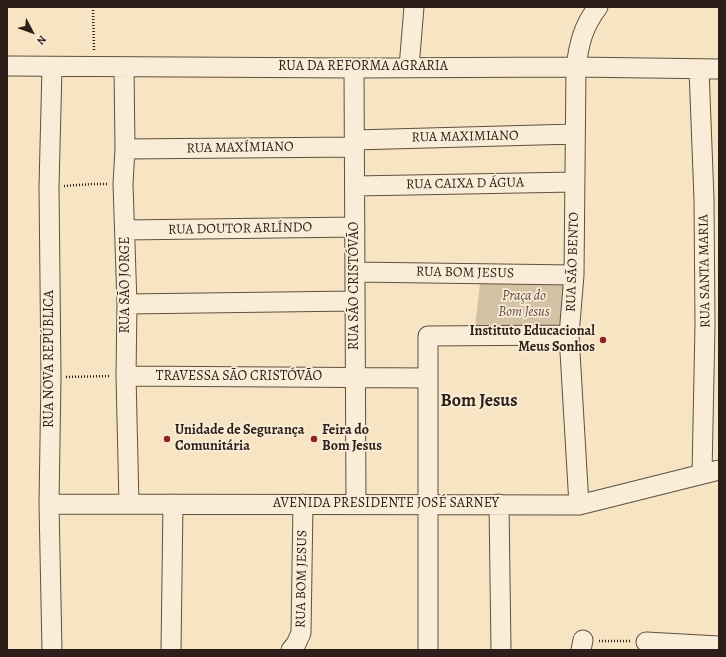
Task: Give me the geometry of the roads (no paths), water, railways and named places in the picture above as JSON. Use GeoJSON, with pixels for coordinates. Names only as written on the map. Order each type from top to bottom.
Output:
{"type":"FeatureCollection","features":[{"type":"Feature","properties":{"kind":"street"},"geometry":{"type":"LineString","coordinates":[[409,67],[414,7]]}},
{"type":"Feature","properties":{"kind":"street","name":"RUA SÃO BENTO"},"geometry":{"type":"LineString","coordinates":[[579,504],[569,335],[574,275],[576,67],[580,39],[598,7]]}},
{"type":"Feature","properties":{"kind":"street","name":"RUA DA REFORMA AGRARIA"},"geometry":{"type":"LineString","coordinates":[[7,66],[354,68],[576,67],[719,69]]}},
{"type":"Feature","properties":{"kind":"street","name":"RUA SÃO JORGE"},"geometry":{"type":"LineString","coordinates":[[124,66],[125,149],[123,184],[126,230],[126,376],[129,504]]}},
{"type":"Feature","properties":{"kind":"street","name":"RUA NOVA REPÚBLICA"},"geometry":{"type":"LineString","coordinates":[[52,67],[49,187],[51,377],[49,504],[52,650]]}},
{"type":"Feature","properties":{"kind":"street","name":"RUA SÃO CRISTÓVÃO"},"geometry":{"type":"LineString","coordinates":[[354,68],[356,504]]}},
{"type":"Feature","properties":{"kind":"street","name":"RUA SANTA MARIA"},"geometry":{"type":"LineString","coordinates":[[699,68],[711,199],[712,325],[710,472]]}},
{"type":"Feature","properties":{"kind":"street","name":"RUA MAXIMIANO"},"geometry":{"type":"LineString","coordinates":[[354,144],[575,134]]}},
{"type":"Feature","properties":{"kind":"street","name":"RUA MAXÍMIANO"},"geometry":{"type":"LineString","coordinates":[[125,149],[354,144]]}},
{"type":"Feature","properties":{"kind":"street","name":"RUA CAIXA D ÁGUA"},"geometry":{"type":"LineString","coordinates":[[355,186],[575,182]]}},
{"type":"Feature","properties":{"kind":"street","name":"RUA DOUTOR ARLÍNDO"},"geometry":{"type":"LineString","coordinates":[[126,230],[355,227]]}},
{"type":"Feature","properties":{"kind":"street","name":"RUA BOM JESUS"},"geometry":{"type":"LineString","coordinates":[[355,272],[574,275]]}},
{"type":"Feature","properties":{"kind":"street"},"geometry":{"type":"LineString","coordinates":[[127,304],[355,301]]}},
{"type":"Feature","properties":{"kind":"street"},"geometry":{"type":"LineString","coordinates":[[428,650],[428,336],[569,335]]}},
{"type":"Feature","properties":{"kind":"street","name":"TRAVESSA SÃO CRISTÓVÃO"},"geometry":{"type":"LineString","coordinates":[[126,376],[428,378]]}},
{"type":"Feature","properties":{"kind":"street","name":"AVENIDA PRESIDENTE JOSÉ SARNEY"},"geometry":{"type":"LineString","coordinates":[[49,504],[579,504],[710,472]]}},
{"type":"Feature","properties":{"kind":"street"},"geometry":{"type":"LineString","coordinates":[[171,650],[173,504]]}},
{"type":"Feature","properties":{"kind":"street","name":"RUA BOM JESUS"},"geometry":{"type":"LineString","coordinates":[[291,650],[296,644],[301,633],[303,504]]}},
{"type":"Feature","properties":{"kind":"street"},"geometry":{"type":"LineString","coordinates":[[499,504],[501,650]]}},
{"type":"Feature","properties":{"kind":"street"},"geometry":{"type":"LineString","coordinates":[[646,642],[717,647]]}},
{"type":"Feature","properties":{"kind":"place","name":"Instituto Educacional Meus Sonhos"},"geometry":{"type":"Point","coordinates":[603,340]}},
{"type":"Feature","properties":{"kind":"place","name":"Unidade de Segurança Comunitária"},"geometry":{"type":"Point","coordinates":[167,439]}},
{"type":"Feature","properties":{"kind":"place","name":"Feira do Bom Jesus"},"geometry":{"type":"Point","coordinates":[314,439]}},
{"type":"Feature","properties":{"kind":"district","name":"Bom Jesus"},"geometry":{"type":"Point","coordinates":[479,402]}},
{"type":"Feature","properties":{"kind":"park label","name":"Praça do Bom Jesus"},"geometry":{"type":"Point","coordinates":[524,306]}}]}
